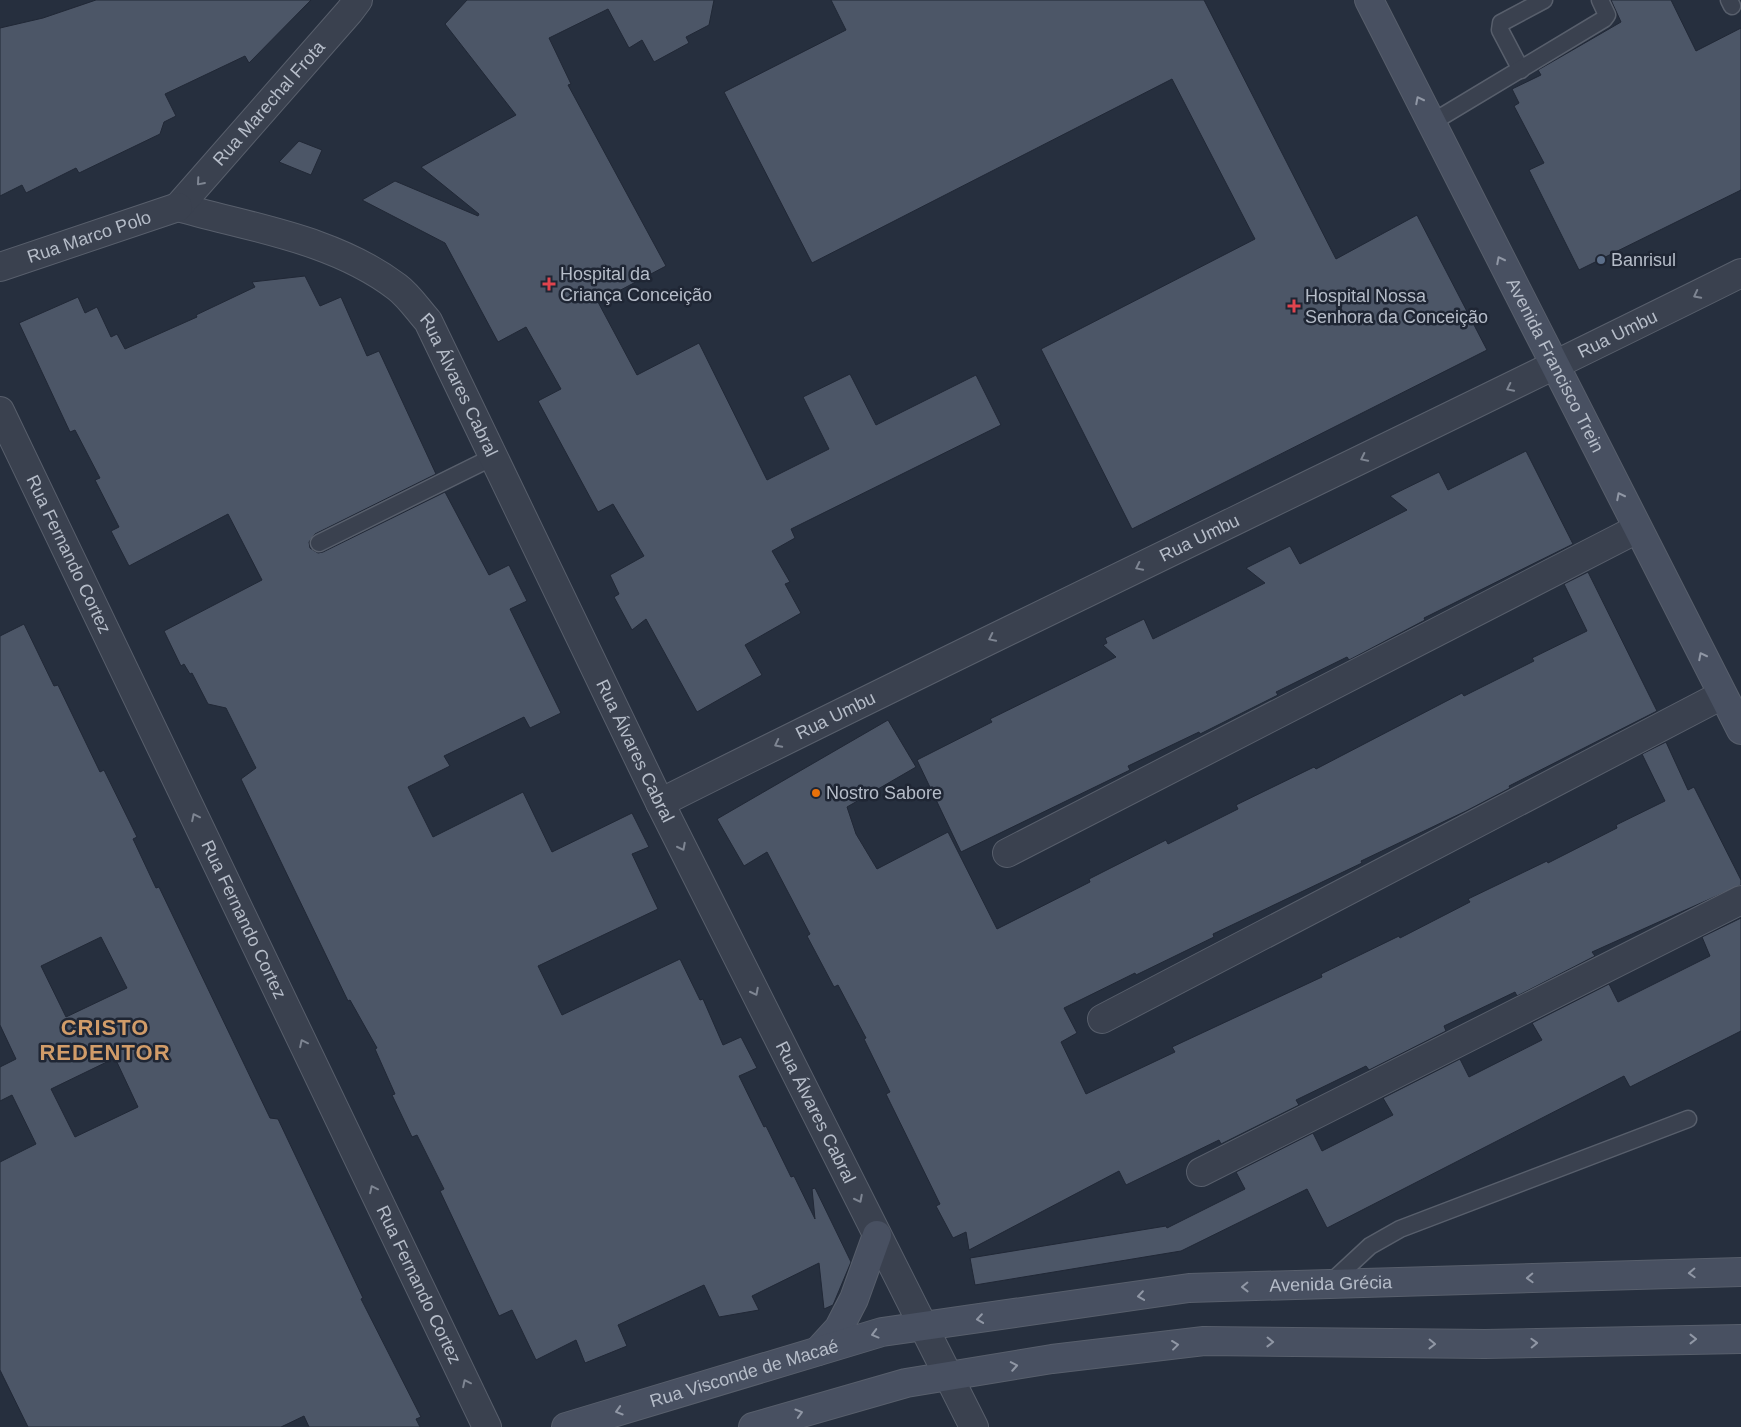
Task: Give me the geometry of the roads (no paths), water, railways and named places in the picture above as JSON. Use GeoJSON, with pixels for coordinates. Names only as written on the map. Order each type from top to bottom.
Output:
{"type":"FeatureCollection","features":[{"type":"Feature","properties":{"kind":"street","name":"Rua Marechal Frota"},"geometry":{"type":"LineString","coordinates":[[178,207],[358,0]]}},
{"type":"Feature","properties":{"kind":"street","name":"Avenida Francisco Trein"},"geometry":{"type":"LineString","coordinates":[[1369,0],[1741,730]]}},
{"type":"Feature","properties":{"kind":"street","name":"Rua Marco Polo"},"geometry":{"type":"LineString","coordinates":[[0,267],[178,207]]}},
{"type":"Feature","properties":{"kind":"street","name":"Rua Álvares Cabral"},"geometry":{"type":"LineString","coordinates":[[178,207],[314,243],[364,266],[398,288],[428,321],[660,803],[974,1427]]}},
{"type":"Feature","properties":{"kind":"street","name":"Rua Umbu"},"geometry":{"type":"LineString","coordinates":[[660,803],[884,690],[1554,366],[1741,273]]}},
{"type":"Feature","properties":{"kind":"street","name":"Rua Fernando Cortez"},"geometry":{"type":"LineString","coordinates":[[0,411],[487,1427]]}},
{"type":"Feature","properties":{"kind":"street"},"geometry":{"type":"LineString","coordinates":[[1007,853],[1637,529]]}},
{"type":"Feature","properties":{"kind":"street"},"geometry":{"type":"LineString","coordinates":[[1102,1019],[1722,694]]}},
{"type":"Feature","properties":{"kind":"street"},"geometry":{"type":"LineString","coordinates":[[1202,1172],[1741,900]]}},
{"type":"Feature","properties":{"kind":"street"},"geometry":{"type":"LineString","coordinates":[[818,1351],[838,1328],[854,1300],[877,1235]]}},
{"type":"Feature","properties":{"kind":"street","name":"Avenida Grécia"},"geometry":{"type":"LineString","coordinates":[[924,1328],[1189,1288],[1741,1272]]}},
{"type":"Feature","properties":{"kind":"street","name":"Rua Visconde de Macaé"},"geometry":{"type":"LineString","coordinates":[[566,1427],[882,1332],[924,1328]]}},
{"type":"Feature","properties":{"kind":"street"},"geometry":{"type":"LineString","coordinates":[[753,1427],[906,1383],[1052,1359],[1204,1341],[1485,1344],[1741,1339]]}},
{"type":"Feature","properties":{"kind":"lane"},"geometry":{"type":"LineString","coordinates":[[1521,70],[1500,30],[1502,23],[1544,0]]}},
{"type":"Feature","properties":{"kind":"lane"},"geometry":{"type":"LineString","coordinates":[[1431,123],[1604,19],[1607,15],[1600,0]]}},
{"type":"Feature","properties":{"kind":"lane"},"geometry":{"type":"LineString","coordinates":[[319,543],[493,457]]}},
{"type":"Feature","properties":{"kind":"lane"},"geometry":{"type":"LineString","coordinates":[[1328,1285],[1370,1246],[1400,1229],[1688,1119]]}},
{"type":"Feature","properties":{"kind":"place","name":"Banrisul"},"geometry":{"type":"Point","coordinates":[1601,260]}},
{"type":"Feature","properties":{"kind":"place","name":"Hospital da Criança Conceição"},"geometry":{"type":"Point","coordinates":[549,284]}},
{"type":"Feature","properties":{"kind":"place","name":"Hospital Nossa Senhora da Conceição"},"geometry":{"type":"Point","coordinates":[1294,306]}},
{"type":"Feature","properties":{"kind":"place","name":"Nostro Sabore"},"geometry":{"type":"Point","coordinates":[816,793]}},
{"type":"Feature","properties":{"kind":"district","name":"CRISTO REDENTOR"},"geometry":{"type":"Point","coordinates":[105,1040]}}]}
